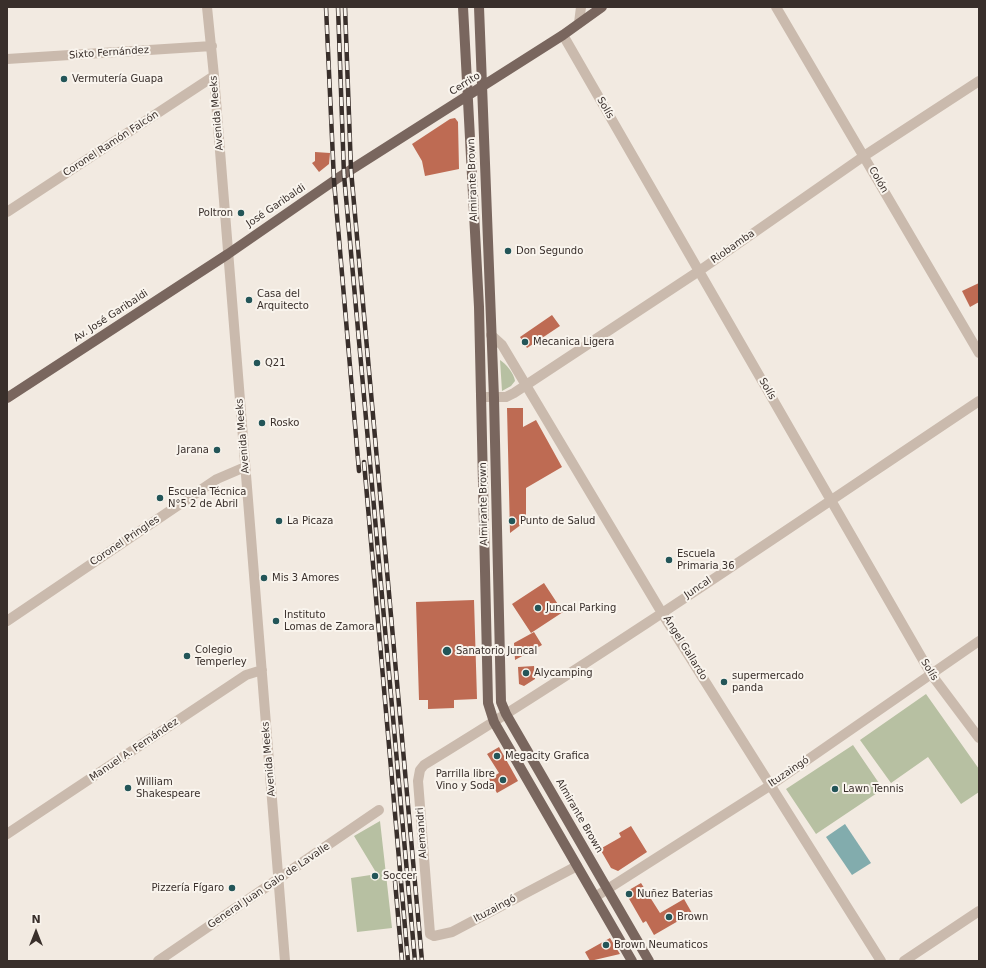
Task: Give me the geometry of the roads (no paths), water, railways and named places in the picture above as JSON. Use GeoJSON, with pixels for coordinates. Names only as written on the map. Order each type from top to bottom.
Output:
{"type":"FeatureCollection","features":[{"type":"Feature","properties":{"kind":"main road","name":"Almirante Brown"},"geometry":{"type":"LineString","coordinates":[[463,7],[481,397],[488,703],[494,722],[632,961]]}},
{"type":"Feature","properties":{"kind":"main road","name":"Almirante Brown"},"geometry":{"type":"LineString","coordinates":[[479,7],[494,398],[501,695],[503,708],[649,961]]}},
{"type":"Feature","properties":{"kind":"main road","name":"Cerrito"},"geometry":{"type":"LineString","coordinates":[[338,178],[563,35],[602,7]]}},
{"type":"Feature","properties":{"kind":"main road","name":"José Garibaldi"},"geometry":{"type":"LineString","coordinates":[[228,254],[338,178]]}},
{"type":"Feature","properties":{"kind":"main road","name":"Av. José Garibaldi"},"geometry":{"type":"LineString","coordinates":[[7,398],[228,254]]}},
{"type":"Feature","properties":{"kind":"street","name":"Avenida Meeks"},"geometry":{"type":"LineString","coordinates":[[207,7],[212,46],[285,961]]}},
{"type":"Feature","properties":{"kind":"street"},"geometry":{"type":"LineString","coordinates":[[579,23],[581,7]]}},
{"type":"Feature","properties":{"kind":"street","name":"Colón"},"geometry":{"type":"LineString","coordinates":[[776,7],[979,353]]}},
{"type":"Feature","properties":{"kind":"street","name":"Solís"},"geometry":{"type":"LineString","coordinates":[[563,35],[931,674],[979,738]]}},
{"type":"Feature","properties":{"kind":"street","name":"Sixto Fernández"},"geometry":{"type":"LineString","coordinates":[[7,59],[212,46]]}},
{"type":"Feature","properties":{"kind":"street","name":"Coronel Ramón Falcón"},"geometry":{"type":"LineString","coordinates":[[7,212],[214,76]]}},
{"type":"Feature","properties":{"kind":"street","name":"Riobamba"},"geometry":{"type":"LineString","coordinates":[[481,397],[506,397],[699,271],[864,156],[979,81]]}},
{"type":"Feature","properties":{"kind":"street","name":"Ángel Gallardo"},"geometry":{"type":"LineString","coordinates":[[491,335],[502,345],[662,613],[881,961]]}},
{"type":"Feature","properties":{"kind":"street","name":"Juncal"},"geometry":{"type":"LineString","coordinates":[[419,775],[424,765],[494,722],[662,613],[979,400]]}},
{"type":"Feature","properties":{"kind":"street","name":"Coronel Pringles"},"geometry":{"type":"LineString","coordinates":[[7,621],[217,479],[245,467]]}},
{"type":"Feature","properties":{"kind":"street","name":"Ituzaingó"},"geometry":{"type":"LineString","coordinates":[[595,897],[771,785],[979,641]]}},
{"type":"Feature","properties":{"kind":"street","name":"Manuel A. Fernández"},"geometry":{"type":"LineString","coordinates":[[7,834],[246,675],[262,670]]}},
{"type":"Feature","properties":{"kind":"street","name":"Alemandri"},"geometry":{"type":"LineString","coordinates":[[419,775],[429,930],[430,934],[434,936]]}},
{"type":"Feature","properties":{"kind":"street","name":"General Juan Galo de Lavalle"},"geometry":{"type":"LineString","coordinates":[[158,961],[279,880],[379,810]]}},
{"type":"Feature","properties":{"kind":"street","name":"Ituzaingó"},"geometry":{"type":"LineString","coordinates":[[434,936],[452,932],[577,866]]}},
{"type":"Feature","properties":{"kind":"street"},"geometry":{"type":"LineString","coordinates":[[904,961],[979,911]]}},
{"type":"Feature","properties":{"kind":"water"},"geometry":{"type":"Polygon","coordinates":[[[845,824],[871,863],[852,875],[826,837],[845,824]]]}},
{"type":"Feature","properties":{"kind":"railway"},"geometry":{"type":"LineString","coordinates":[[326,7],[334,181],[359,471]]}},
{"type":"Feature","properties":{"kind":"railway"},"geometry":{"type":"LineString","coordinates":[[338,7],[344,175],[415,961]]}},
{"type":"Feature","properties":{"kind":"railway"},"geometry":{"type":"LineString","coordinates":[[345,7],[351,170],[422,961]]}},
{"type":"Feature","properties":{"kind":"railway"},"geometry":{"type":"LineString","coordinates":[[364,462],[408,961]]}},
{"type":"Feature","properties":{"kind":"railway"},"geometry":{"type":"LineString","coordinates":[[395,881],[402,961]]}},
{"type":"Feature","properties":{"kind":"place","name":"Vermutería Guapa"},"geometry":{"type":"Point","coordinates":[64,79]}},
{"type":"Feature","properties":{"kind":"place","name":"Poltron"},"geometry":{"type":"Point","coordinates":[241,213]}},
{"type":"Feature","properties":{"kind":"place","name":"Don Segundo"},"geometry":{"type":"Point","coordinates":[508,251]}},
{"type":"Feature","properties":{"kind":"place","name":"Casa del Arquitecto"},"geometry":{"type":"Point","coordinates":[249,300]}},
{"type":"Feature","properties":{"kind":"place","name":"Mecanica Ligera"},"geometry":{"type":"Point","coordinates":[525,342]}},
{"type":"Feature","properties":{"kind":"place","name":"Q21"},"geometry":{"type":"Point","coordinates":[257,363]}},
{"type":"Feature","properties":{"kind":"place","name":"Rosko"},"geometry":{"type":"Point","coordinates":[262,423]}},
{"type":"Feature","properties":{"kind":"place","name":"Jarana"},"geometry":{"type":"Point","coordinates":[217,450]}},
{"type":"Feature","properties":{"kind":"place","name":"Escuela Técnica N°5 2 de Abril"},"geometry":{"type":"Point","coordinates":[160,498]}},
{"type":"Feature","properties":{"kind":"place","name":"La Picaza"},"geometry":{"type":"Point","coordinates":[279,521]}},
{"type":"Feature","properties":{"kind":"place","name":"Punto de Salud"},"geometry":{"type":"Point","coordinates":[512,521]}},
{"type":"Feature","properties":{"kind":"place","name":"Escuela Primaria 36"},"geometry":{"type":"Point","coordinates":[669,560]}},
{"type":"Feature","properties":{"kind":"place","name":"Mis 3 Amores"},"geometry":{"type":"Point","coordinates":[264,578]}},
{"type":"Feature","properties":{"kind":"place","name":"Juncal Parking"},"geometry":{"type":"Point","coordinates":[538,608]}},
{"type":"Feature","properties":{"kind":"place","name":"Instituto Lomas de Zamora"},"geometry":{"type":"Point","coordinates":[276,621]}},
{"type":"Feature","properties":{"kind":"place","name":"Sanatorio Juncal"},"geometry":{"type":"Point","coordinates":[447,651]}},
{"type":"Feature","properties":{"kind":"place","name":"Colegio Temperley"},"geometry":{"type":"Point","coordinates":[187,656]}},
{"type":"Feature","properties":{"kind":"place","name":"Alycamping"},"geometry":{"type":"Point","coordinates":[526,673]}},
{"type":"Feature","properties":{"kind":"place","name":"supermercado panda"},"geometry":{"type":"Point","coordinates":[724,682]}},
{"type":"Feature","properties":{"kind":"place","name":"Megacity Grafica"},"geometry":{"type":"Point","coordinates":[497,756]}},
{"type":"Feature","properties":{"kind":"place","name":"Parrilla libre Vino y Soda"},"geometry":{"type":"Point","coordinates":[503,780]}},
{"type":"Feature","properties":{"kind":"place","name":"William Shakespeare"},"geometry":{"type":"Point","coordinates":[128,788]}},
{"type":"Feature","properties":{"kind":"place","name":"Lawn Tennis"},"geometry":{"type":"Point","coordinates":[835,789]}},
{"type":"Feature","properties":{"kind":"place","name":"Soccer"},"geometry":{"type":"Point","coordinates":[375,876]}},
{"type":"Feature","properties":{"kind":"place","name":"Pizzería Fígaro"},"geometry":{"type":"Point","coordinates":[232,888]}},
{"type":"Feature","properties":{"kind":"place","name":"Nuñez Baterias"},"geometry":{"type":"Point","coordinates":[629,894]}},
{"type":"Feature","properties":{"kind":"place","name":"Brown"},"geometry":{"type":"Point","coordinates":[669,917]}},
{"type":"Feature","properties":{"kind":"place","name":"Brown Neumaticos"},"geometry":{"type":"Point","coordinates":[606,945]}}]}
